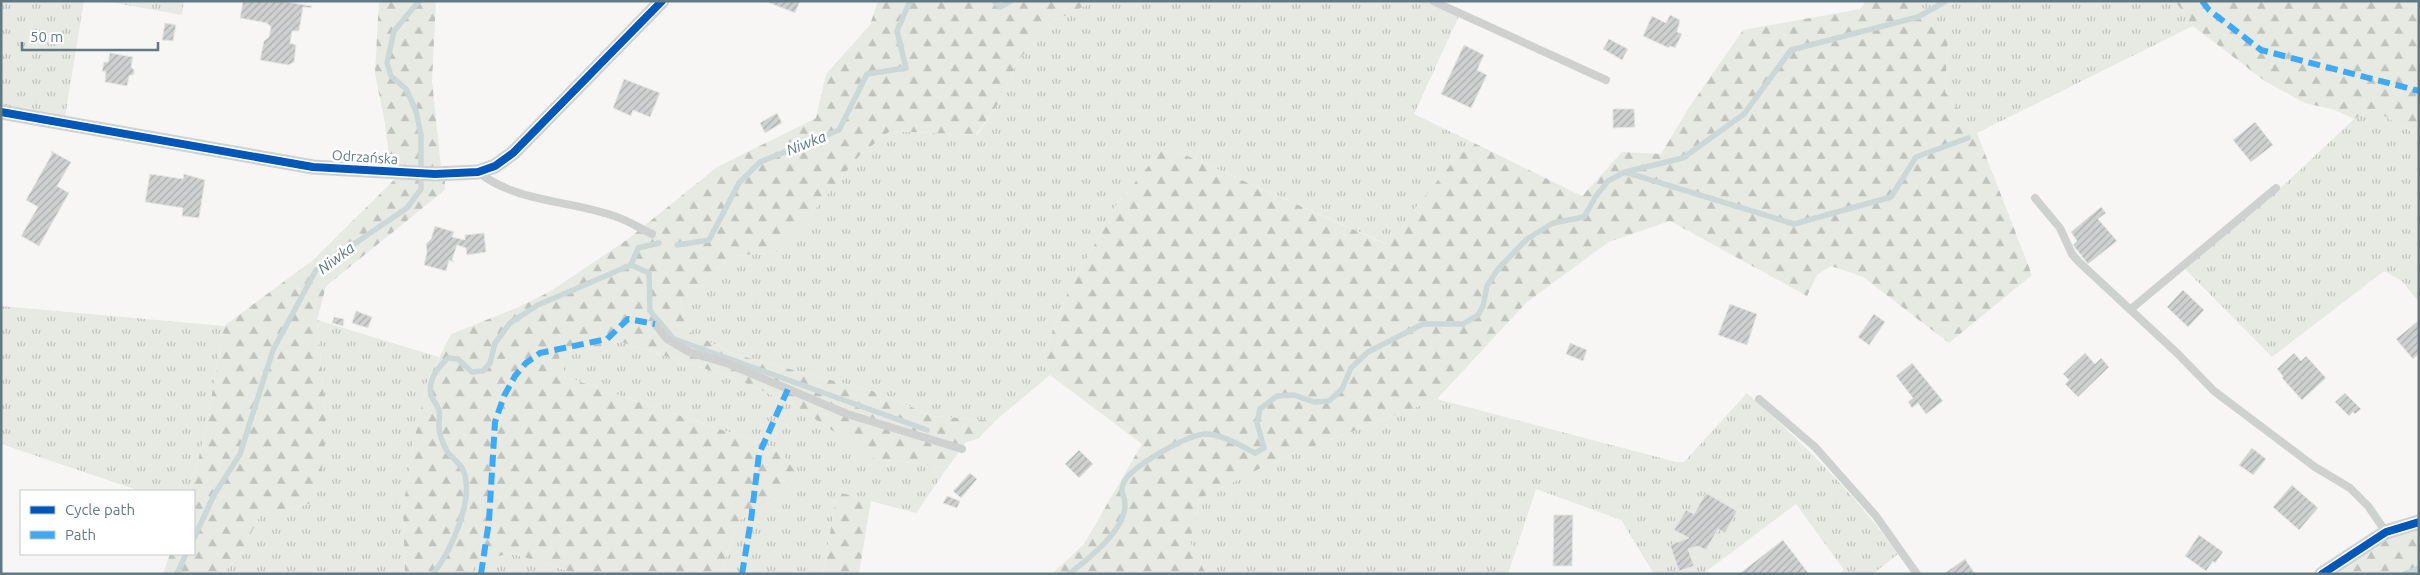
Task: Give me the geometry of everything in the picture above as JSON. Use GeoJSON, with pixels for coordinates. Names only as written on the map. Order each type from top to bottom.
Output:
{"type":"FeatureCollection","features":[{"type":"Feature","properties":{"kind":"street","name":"Odrzańska"},"geometry":{"type":"LineString","coordinates":[[1,112],[313,167],[436,174],[478,172],[495,166],[514,153],[662,1]]}},
{"type":"Feature","properties":{"kind":"street"},"geometry":{"type":"LineString","coordinates":[[2322,574],[2386,532],[2419,522]]}},
{"type":"Feature","properties":{"kind":"lane"},"geometry":{"type":"LineString","coordinates":[[1433,1],[1606,80]]}},
{"type":"Feature","properties":{"kind":"lane"},"geometry":{"type":"LineString","coordinates":[[478,172],[489,182],[508,190],[618,217],[652,234]]}},
{"type":"Feature","properties":{"kind":"lane"},"geometry":{"type":"LineString","coordinates":[[2131,309],[2276,188]]}},
{"type":"Feature","properties":{"kind":"lane"},"geometry":{"type":"LineString","coordinates":[[2034,198],[2060,228],[2072,254],[2079,262],[2131,309],[2214,391],[2315,467],[2350,488],[2368,506],[2386,532]]}},
{"type":"Feature","properties":{"kind":"lane"},"geometry":{"type":"LineString","coordinates":[[655,324],[667,339],[689,352],[729,364],[847,414],[962,449]]}},
{"type":"Feature","properties":{"kind":"lane"},"geometry":{"type":"LineString","coordinates":[[1759,399],[1815,447],[1876,516],[1917,574]]}},
{"type":"Feature","properties":{"kind":"green space"},"geometry":{"type":"Polygon","coordinates":[[[1,1],[84,1],[65,117],[1,106],[1,1]]]}},
{"type":"Feature","properties":{"kind":"green space"},"geometry":{"type":"Polygon","coordinates":[[[104,1],[184,1],[182,15],[104,1]]]}},
{"type":"Feature","properties":{"kind":"green space"},"geometry":{"type":"Polygon","coordinates":[[[379,1],[436,1],[432,81],[441,167],[390,166],[385,124],[375,73],[379,1]]]}},
{"type":"Feature","properties":{"kind":"green space"},"geometry":{"type":"Polygon","coordinates":[[[878,1],[1095,1],[1050,23],[1017,62],[1002,98],[976,135],[890,131],[860,155],[779,252],[732,256],[680,299],[688,331],[734,354],[883,394],[931,416],[995,421],[978,439],[966,442],[948,467],[875,459],[794,405],[734,378],[621,342],[559,357],[566,377],[778,449],[797,473],[781,496],[740,520],[720,574],[577,574],[511,553],[475,562],[471,574],[405,574],[403,509],[412,450],[427,382],[451,334],[519,307],[551,291],[628,239],[717,167],[816,118],[826,74],[870,25],[878,1]]]}},
{"type":"Feature","properties":{"kind":"green space"},"geometry":{"type":"Polygon","coordinates":[[[1095,1],[1424,1],[1459,16],[1414,114],[1470,141],[1387,244],[1165,146],[1117,204],[1068,292],[1044,354],[1050,375],[995,421],[931,416],[883,394],[734,354],[688,331],[680,299],[732,256],[779,252],[860,155],[890,131],[977,135],[1002,98],[1017,62],[1050,23],[1095,1]]]}},
{"type":"Feature","properties":{"kind":"green space"},"geometry":{"type":"Polygon","coordinates":[[[1866,1],[1916,1],[1948,35],[1945,92],[1977,133],[2032,275],[1949,343],[1863,277],[1831,266],[1817,275],[1807,296],[1670,221],[1609,242],[1527,302],[1437,399],[1275,461],[1199,499],[1190,542],[1206,574],[1052,574],[1084,544],[1142,444],[1050,375],[1044,354],[1068,292],[1117,204],[1165,146],[1386,244],[1470,141],[1582,196],[1622,152],[1661,154],[1688,109],[1743,30],[1860,9],[1866,1]]]}},
{"type":"Feature","properties":{"kind":"green space"},"geometry":{"type":"Polygon","coordinates":[[[1916,1],[2175,1],[2193,26],[1977,133],[1945,92],[1948,35],[1916,1]]]}},
{"type":"Feature","properties":{"kind":"green space"},"geometry":{"type":"Polygon","coordinates":[[[2175,1],[2419,1],[2419,136],[2372,109],[2354,119],[2335,110],[2305,103],[2266,82],[2193,26],[2175,1]]]}},
{"type":"Feature","properties":{"kind":"green space"},"geometry":{"type":"Polygon","coordinates":[[[2372,109],[2419,136],[2419,302],[2402,281],[2384,271],[2272,357],[2185,269],[2285,184],[2354,119],[2372,109]]]}},
{"type":"Feature","properties":{"kind":"green space"},"geometry":{"type":"Polygon","coordinates":[[[395,179],[445,181],[445,190],[326,286],[317,320],[326,418],[321,483],[309,504],[261,514],[241,553],[223,574],[163,574],[170,555],[195,555],[195,490],[191,490],[206,427],[224,326],[313,260],[395,179]]]}},
{"type":"Feature","properties":{"kind":"green space"},"geometry":{"type":"Polygon","coordinates":[[[1,306],[224,326],[206,427],[191,490],[137,490],[1,444],[1,306]]]}},
{"type":"Feature","properties":{"kind":"green space"},"geometry":{"type":"Polygon","coordinates":[[[317,320],[439,357],[427,382],[412,450],[403,509],[405,574],[223,574],[241,553],[261,514],[309,504],[326,418],[317,320]]]}},
{"type":"Feature","properties":{"kind":"green space"},"geometry":{"type":"Polygon","coordinates":[[[621,342],[734,378],[794,405],[875,459],[948,467],[916,513],[837,492],[823,574],[720,574],[740,520],[781,496],[797,473],[778,449],[566,377],[559,357],[621,342]]]}},
{"type":"Feature","properties":{"kind":"green space"},"geometry":{"type":"Polygon","coordinates":[[[1747,393],[1788,431],[1846,490],[1898,554],[1873,574],[1839,574],[1844,570],[1796,504],[1703,574],[1654,574],[1621,520],[1536,489],[1508,574],[1206,574],[1190,542],[1199,499],[1275,461],[1437,399],[1676,462],[1684,462],[1747,393]]]}},
{"type":"Feature","properties":{"kind":"green space"},"geometry":{"type":"Polygon","coordinates":[[[837,492],[871,500],[859,574],[823,574],[837,492]]]}},
{"type":"Feature","properties":{"kind":"green space"},"geometry":{"type":"Polygon","coordinates":[[[2419,527],[2419,574],[2331,574],[2388,537],[2419,527]]]}},
{"type":"Feature","properties":{"kind":"green space"},"geometry":{"type":"Polygon","coordinates":[[[511,553],[577,574],[471,574],[475,562],[511,553]]]}},
{"type":"Feature","properties":{"kind":"building"},"geometry":{"type":"Polygon","coordinates":[[[243,1],[281,1],[312,6],[311,8],[303,7],[299,31],[292,31],[290,43],[296,45],[294,62],[288,65],[260,60],[264,41],[269,37],[271,27],[267,23],[240,18],[243,1]]]}},
{"type":"Feature","properties":{"kind":"building"},"geometry":{"type":"Polygon","coordinates":[[[765,1],[800,1],[795,13],[765,1]]]}},
{"type":"Feature","properties":{"kind":"building"},"geometry":{"type":"Polygon","coordinates":[[[1670,15],[1680,20],[1677,32],[1682,34],[1675,48],[1670,46],[1669,48],[1643,36],[1652,16],[1666,23],[1670,15]]]}},
{"type":"Feature","properties":{"kind":"building"},"geometry":{"type":"Polygon","coordinates":[[[165,23],[176,25],[173,41],[162,40],[165,23]]]}},
{"type":"Feature","properties":{"kind":"building"},"geometry":{"type":"Polygon","coordinates":[[[1609,39],[1628,49],[1622,60],[1603,49],[1609,39]]]}},
{"type":"Feature","properties":{"kind":"building"},"geometry":{"type":"Polygon","coordinates":[[[1464,45],[1484,55],[1477,70],[1487,75],[1471,108],[1441,94],[1464,45]]]}},
{"type":"Feature","properties":{"kind":"building"},"geometry":{"type":"Polygon","coordinates":[[[110,53],[133,57],[131,67],[134,70],[134,74],[129,76],[127,86],[105,82],[106,72],[102,71],[104,62],[108,62],[110,53]]]}},
{"type":"Feature","properties":{"kind":"building"},"geometry":{"type":"Polygon","coordinates":[[[624,79],[660,93],[650,117],[633,110],[631,116],[613,108],[624,79]]]}},
{"type":"Feature","properties":{"kind":"building"},"geometry":{"type":"Polygon","coordinates":[[[1613,109],[1634,109],[1635,127],[1613,128],[1613,109]]]}},
{"type":"Feature","properties":{"kind":"building"},"geometry":{"type":"Polygon","coordinates":[[[777,113],[782,123],[765,133],[760,123],[777,113]]]}},
{"type":"Feature","properties":{"kind":"building"},"geometry":{"type":"Polygon","coordinates":[[[2255,122],[2273,145],[2251,162],[2233,140],[2255,122]]]}},
{"type":"Feature","properties":{"kind":"building"},"geometry":{"type":"Polygon","coordinates":[[[51,151],[71,162],[57,186],[69,193],[39,246],[21,236],[38,207],[26,200],[52,154],[51,151]]]}},
{"type":"Feature","properties":{"kind":"building"},"geometry":{"type":"Polygon","coordinates":[[[150,174],[183,179],[184,174],[205,180],[199,218],[182,216],[183,208],[145,202],[150,174]]]}},
{"type":"Feature","properties":{"kind":"building"},"geometry":{"type":"Polygon","coordinates":[[[2101,207],[2106,213],[2098,219],[2117,241],[2088,264],[2073,245],[2077,241],[2071,232],[2101,207]]]}},
{"type":"Feature","properties":{"kind":"building"},"geometry":{"type":"Polygon","coordinates":[[[435,226],[454,232],[452,237],[465,240],[465,235],[484,233],[486,252],[467,255],[466,248],[457,245],[452,260],[454,262],[449,260],[446,271],[424,265],[427,252],[426,244],[431,239],[435,226]]]}},
{"type":"Feature","properties":{"kind":"building"},"geometry":{"type":"Polygon","coordinates":[[[2183,290],[2204,310],[2188,327],[2167,307],[2183,290]]]}},
{"type":"Feature","properties":{"kind":"building"},"geometry":{"type":"Polygon","coordinates":[[[1730,304],[1757,314],[1747,345],[1718,335],[1730,304]]]}},
{"type":"Feature","properties":{"kind":"building"},"geometry":{"type":"Polygon","coordinates":[[[356,311],[372,317],[368,328],[352,323],[356,311]]]}},
{"type":"Feature","properties":{"kind":"building"},"geometry":{"type":"Polygon","coordinates":[[[1874,314],[1885,322],[1869,345],[1858,337],[1874,314]]]}},
{"type":"Feature","properties":{"kind":"building"},"geometry":{"type":"Polygon","coordinates":[[[334,317],[344,319],[343,326],[332,323],[334,317]]]}},
{"type":"Feature","properties":{"kind":"building"},"geometry":{"type":"Polygon","coordinates":[[[2418,321],[2419,354],[2413,359],[2396,339],[2418,321]]]}},
{"type":"Feature","properties":{"kind":"building"},"geometry":{"type":"Polygon","coordinates":[[[1570,343],[1587,350],[1583,361],[1566,354],[1570,343]]]}},
{"type":"Feature","properties":{"kind":"building"},"geometry":{"type":"Polygon","coordinates":[[[2085,353],[2095,364],[2101,358],[2109,367],[2078,397],[2065,384],[2069,380],[2063,374],[2085,353]]]}},
{"type":"Feature","properties":{"kind":"building"},"geometry":{"type":"Polygon","coordinates":[[[2294,353],[2301,361],[2306,356],[2326,378],[2302,400],[2282,378],[2283,376],[2277,369],[2294,353]]]}},
{"type":"Feature","properties":{"kind":"building"},"geometry":{"type":"Polygon","coordinates":[[[1912,363],[1943,401],[1926,414],[1918,403],[1912,408],[1908,402],[1913,398],[1896,376],[1912,363]]]}},
{"type":"Feature","properties":{"kind":"building"},"geometry":{"type":"Polygon","coordinates":[[[2345,393],[2361,409],[2349,416],[2335,402],[2345,393]]]}},
{"type":"Feature","properties":{"kind":"building"},"geometry":{"type":"Polygon","coordinates":[[[2252,448],[2266,459],[2253,475],[2239,465],[2252,448]]]}},
{"type":"Feature","properties":{"kind":"building"},"geometry":{"type":"Polygon","coordinates":[[[1079,450],[1093,464],[1079,478],[1065,464],[1079,450]]]}},
{"type":"Feature","properties":{"kind":"building"},"geometry":{"type":"Polygon","coordinates":[[[970,473],[977,479],[961,498],[953,491],[970,473]]]}},
{"type":"Feature","properties":{"kind":"building"},"geometry":{"type":"Polygon","coordinates":[[[2292,485],[2318,508],[2299,530],[2273,507],[2292,485]]]}},
{"type":"Feature","properties":{"kind":"building"},"geometry":{"type":"Polygon","coordinates":[[[1706,493],[1737,511],[1725,533],[1718,529],[1706,550],[1698,546],[1688,549],[1694,566],[1679,571],[1670,545],[1689,538],[1674,530],[1686,510],[1694,514],[1706,493]]]}},
{"type":"Feature","properties":{"kind":"building"},"geometry":{"type":"Polygon","coordinates":[[[947,496],[960,501],[957,508],[943,503],[947,496]]]}},
{"type":"Feature","properties":{"kind":"building"},"geometry":{"type":"Polygon","coordinates":[[[1554,515],[1573,515],[1572,566],[1553,566],[1554,515]]]}},
{"type":"Feature","properties":{"kind":"building"},"geometry":{"type":"Polygon","coordinates":[[[2199,535],[2223,552],[2206,571],[2185,556],[2199,535]]]}},
{"type":"Feature","properties":{"kind":"building"},"geometry":{"type":"Polygon","coordinates":[[[1783,540],[1809,574],[1739,574],[1783,540]]]}},
{"type":"Feature","properties":{"kind":"building"},"geometry":{"type":"Polygon","coordinates":[[[1965,559],[1975,574],[1945,574],[1945,573],[1965,559]]]}},
{"type":"Feature","properties":{"kind":"waterway","name":"Niwka"},"geometry":{"type":"LineString","coordinates":[[195,536],[214,495],[240,454],[273,350],[316,270],[407,208],[421,189],[421,135],[416,111],[406,89],[391,76],[387,63],[394,31],[419,1]]}},
{"type":"Feature","properties":{"kind":"waterway","name":"Niwka"},"geometry":{"type":"LineString","coordinates":[[677,245],[709,240],[739,183],[760,162],[839,130],[867,74],[906,68],[897,31],[910,1]]}},
{"type":"Feature","properties":{"kind":"waterway"},"geometry":{"type":"LineString","coordinates":[[994,1],[1000,7],[1011,1]]}},
{"type":"Feature","properties":{"kind":"waterway"},"geometry":{"type":"LineString","coordinates":[[1069,574],[1095,553],[1119,524],[1124,514],[1125,504],[1122,492],[1124,482],[1129,475],[1148,460],[1174,445],[1205,434],[1225,438],[1255,453],[1264,448],[1257,423],[1260,409],[1277,396],[1294,395],[1314,402],[1329,401],[1342,389],[1351,368],[1368,352],[1423,324],[1463,324],[1478,315],[1483,306],[1487,286],[1498,269],[1527,239],[1553,223],[1584,217],[1596,196],[1608,181],[1625,172],[1683,158],[1744,114],[1791,50],[1918,17],[1946,1]]}},
{"type":"Feature","properties":{"kind":"waterway"},"geometry":{"type":"LineString","coordinates":[[1625,172],[1794,224],[1891,197],[1916,157],[1968,138]]}},
{"type":"Feature","properties":{"kind":"waterway","name":"Niwka"},"geometry":{"type":"LineString","coordinates":[[433,574],[447,553],[458,527],[463,513],[466,487],[464,471],[449,454],[440,436],[440,413],[430,389],[432,378],[437,369],[448,358],[458,359],[472,372],[483,371],[490,363],[495,343],[510,323],[538,305],[631,265],[638,248],[659,243]]}},
{"type":"Feature","properties":{"kind":"waterway"},"geometry":{"type":"LineString","coordinates":[[631,265],[649,273],[650,311],[674,339],[927,430]]}},
{"type":"Feature","properties":{"kind":"waterway","name":"Niwka"},"geometry":{"type":"LineString","coordinates":[[177,574],[186,555]]}},
{"type":"Feature","properties":{"kind":"waterway"},"geometry":{"type":"LineString","coordinates":[[2404,574],[2419,568]]}},
{"type":"Feature","properties":{"kind":"marked path"},"geometry":{"type":"LineString","coordinates":[[2202,1],[2209,10],[2261,50],[2419,91]]}},
{"type":"Feature","properties":{"kind":"marked path"},"geometry":{"type":"LineString","coordinates":[[481,574],[489,521],[495,422],[504,396],[515,376],[526,363],[540,353],[607,339],[628,319],[655,324]]}},
{"type":"Feature","properties":{"kind":"marked path"},"geometry":{"type":"LineString","coordinates":[[742,574],[759,454],[788,389]]}},
{"type":"Feature","properties":{"kind":"cycle path"},"geometry":{"type":"LineString","coordinates":[[1,112],[313,167],[435,174],[478,172],[495,166],[513,153],[662,1]]}},
{"type":"Feature","properties":{"kind":"cycle path"},"geometry":{"type":"LineString","coordinates":[[2322,574],[2386,532],[2419,522]]}}]}
